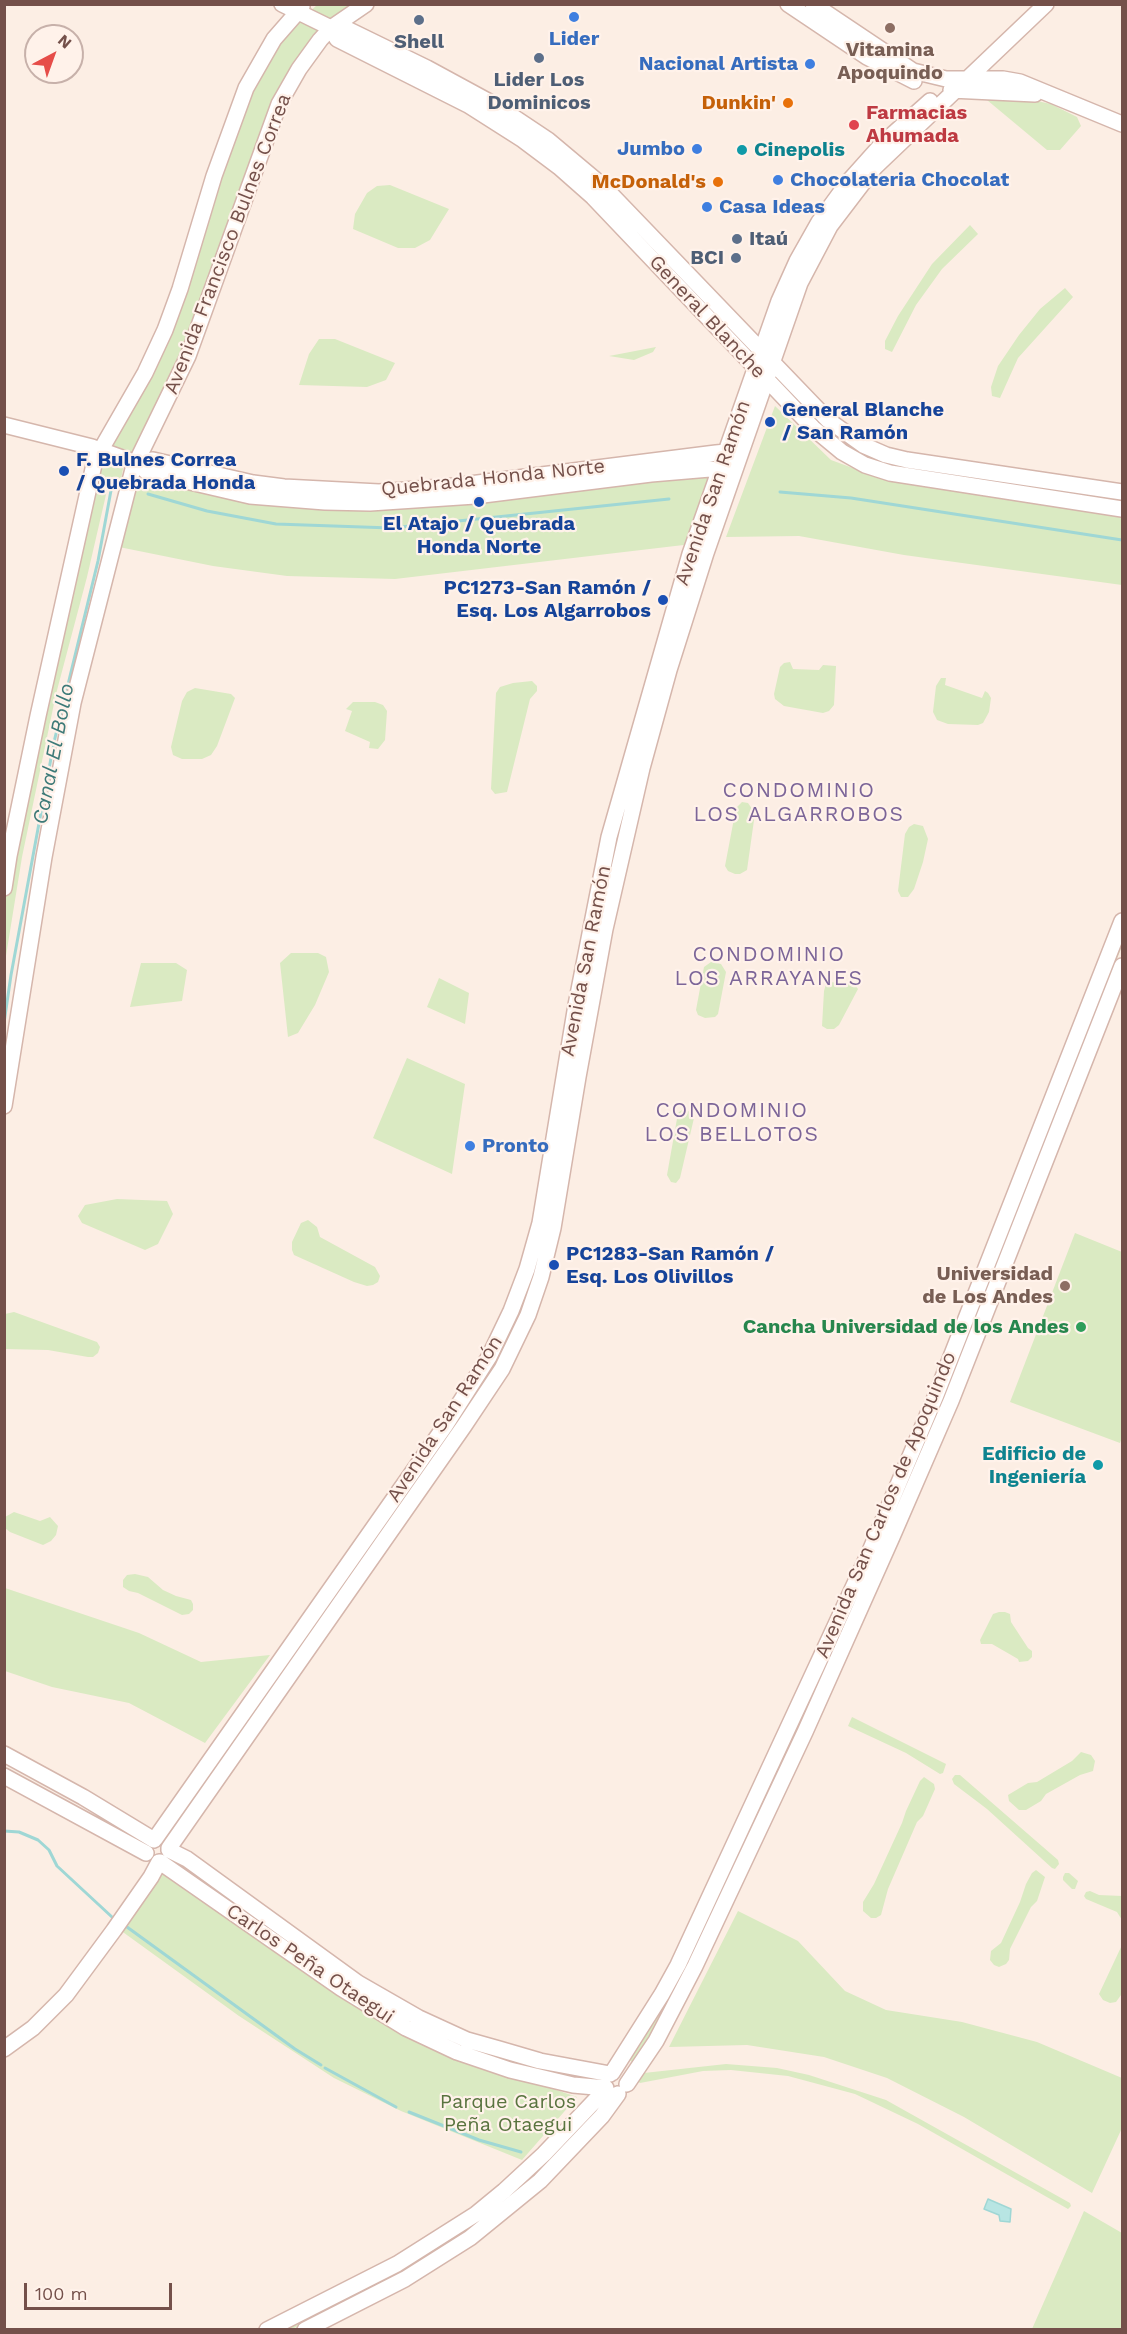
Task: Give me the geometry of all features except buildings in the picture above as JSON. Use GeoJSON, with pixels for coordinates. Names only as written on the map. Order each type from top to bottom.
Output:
{"type":"FeatureCollection","features":[{"type":"Feature","properties":{"kind":"street","name":"General Blanche"},"geometry":{"type":"LineString","coordinates":[[282,4],[301,8],[331,28],[337,39],[451,96],[523,140],[576,182],[767,381],[832,445],[854,459],[890,473],[1122,509]]}},
{"type":"Feature","properties":{"kind":"street","name":"Avenida Francisco Bulnes Correa"},"geometry":{"type":"LineString","coordinates":[[4,1106],[44,857],[73,704],[111,550],[136,463],[188,356],[279,104],[299,69],[320,40],[331,28],[366,4]]}},
{"type":"Feature","properties":{"kind":"street"},"geometry":{"type":"LineString","coordinates":[[788,4],[841,40],[907,78],[1047,93],[1122,124]]}},
{"type":"Feature","properties":{"kind":"street"},"geometry":{"type":"LineString","coordinates":[[813,4],[913,71],[960,82]]}},
{"type":"Feature","properties":{"kind":"street","name":"Avenida San Ramón"},"geometry":{"type":"LineString","coordinates":[[733,455],[767,381],[800,283],[830,226],[875,167],[960,82],[1046,4]]}},
{"type":"Feature","properties":{"kind":"street","name":"Avenida Francisco Bulnes Correa"},"geometry":{"type":"LineString","coordinates":[[4,888],[38,716],[91,471],[99,449],[134,394],[165,330],[180,289],[214,176],[246,88],[270,46],[301,8]]}},
{"type":"Feature","properties":{"kind":"street","name":"General Blanche"},"geometry":{"type":"LineString","coordinates":[[331,28],[347,29],[446,79],[497,106],[548,140],[604,187],[839,429],[863,445],[886,455],[1122,492]]}},
{"type":"Feature","properties":{"kind":"street"},"geometry":{"type":"LineString","coordinates":[[401,71],[414,70],[436,80],[446,79]]}},
{"type":"Feature","properties":{"kind":"street","name":"Avenida San Ramón"},"geometry":{"type":"LineString","coordinates":[[4,2049],[33,2028],[73,1986],[148,1881],[159,1850],[489,1358],[527,1269],[540,1223],[576,1005],[609,837],[683,576],[728,470],[756,368],[788,280],[808,241],[834,201],[883,143],[960,82]]}},
{"type":"Feature","properties":{"kind":"street"},"geometry":{"type":"LineString","coordinates":[[451,96],[462,95],[484,106],[497,106]]}},
{"type":"Feature","properties":{"kind":"street"},"geometry":{"type":"LineString","coordinates":[[4,425],[99,449],[136,463]]}},
{"type":"Feature","properties":{"kind":"street","name":"Quebrada Honda Norte"},"geometry":{"type":"LineString","coordinates":[[136,463],[153,460],[253,483],[284,487],[379,492],[454,486],[733,455]]}},
{"type":"Feature","properties":{"kind":"street","name":"Quebrada Honda Norte"},"geometry":{"type":"LineString","coordinates":[[136,463],[147,472],[250,496],[370,503],[475,496],[578,482],[728,470]]}},
{"type":"Feature","properties":{"kind":"street","name":"Avenida San Carlos de Apoquindo"},"geometry":{"type":"LineString","coordinates":[[305,2330],[405,2279],[478,2232],[540,2181],[602,2116],[613,2084],[689,1941],[870,1551],[936,1395],[1122,921]]}},
{"type":"Feature","properties":{"kind":"street","name":"Avenida San Carlos de Apoquindo"},"geometry":{"type":"LineString","coordinates":[[267,2330],[381,2273],[476,2214],[544,2154],[656,2041],[805,1732],[892,1537],[982,1323],[1122,966]]}},
{"type":"Feature","properties":{"kind":"street"},"geometry":{"type":"LineString","coordinates":[[966,1317],[972,1325],[982,1323]]}},
{"type":"Feature","properties":{"kind":"street","name":"Carlos Peña Otaegui"},"geometry":{"type":"LineString","coordinates":[[4,1754],[83,1797],[159,1850],[210,1895],[384,2016],[457,2052],[538,2078],[573,2085],[613,2084]]}},
{"type":"Feature","properties":{"kind":"street","name":"Carlos Peña Otaegui"},"geometry":{"type":"LineString","coordinates":[[4,1776],[159,1850],[187,1859],[358,1983],[392,2003],[467,2040],[613,2084]]}},
{"type":"Feature","properties":{"kind":"street"},"geometry":{"type":"LineString","coordinates":[[210,1895],[209,1885],[213,1881],[218,1881]]}},
{"type":"Feature","properties":{"kind":"street"},"geometry":{"type":"LineString","coordinates":[[538,2078],[546,2070],[540,2061]]}},
{"type":"Feature","properties":{"kind":"green space"},"geometry":{"type":"Polygon","coordinates":[[[317,5],[356,5],[311,41],[195,327],[131,454],[107,444],[132,402],[250,89],[273,46],[317,5]]]}},
{"type":"Feature","properties":{"kind":"green space"},"geometry":{"type":"Polygon","coordinates":[[[988,96],[1014,96],[1051,104],[1077,117],[1081,126],[1060,150],[1047,150],[987,100],[988,96]]]}},
{"type":"Feature","properties":{"kind":"green space"},"geometry":{"type":"Polygon","coordinates":[[[390,185],[449,209],[430,240],[415,248],[398,248],[353,229],[355,214],[367,193],[377,186],[390,185]]]}},
{"type":"Feature","properties":{"kind":"green space"},"geometry":{"type":"Polygon","coordinates":[[[970,225],[978,234],[942,269],[916,305],[892,352],[885,349],[885,341],[898,316],[932,264],[970,225]]]}},
{"type":"Feature","properties":{"kind":"green space"},"geometry":{"type":"Polygon","coordinates":[[[1065,288],[1073,297],[1018,358],[1000,398],[992,396],[991,387],[998,366],[1040,309],[1065,288]]]}},
{"type":"Feature","properties":{"kind":"green space"},"geometry":{"type":"Polygon","coordinates":[[[319,339],[335,339],[395,363],[386,380],[367,387],[299,385],[309,354],[319,339]]]}},
{"type":"Feature","properties":{"kind":"green space"},"geometry":{"type":"Polygon","coordinates":[[[656,347],[653,352],[634,360],[609,356],[656,347]]]}},
{"type":"Feature","properties":{"kind":"green space"},"geometry":{"type":"Polygon","coordinates":[[[774,377],[836,435],[855,449],[875,458],[971,477],[971,479],[885,466],[865,459],[833,440],[774,377]]]}},
{"type":"Feature","properties":{"kind":"green space"},"geometry":{"type":"Polygon","coordinates":[[[775,406],[831,460],[888,481],[1122,516],[1122,585],[904,555],[799,536],[726,537],[775,406]]]}},
{"type":"Feature","properties":{"kind":"green space"},"geometry":{"type":"Polygon","coordinates":[[[99,463],[124,464],[119,489],[108,486],[56,694],[22,857],[5,962],[4,899],[11,856],[99,463]]]}},
{"type":"Feature","properties":{"kind":"green space"},"geometry":{"type":"Polygon","coordinates":[[[697,473],[711,480],[692,544],[395,579],[287,576],[213,566],[119,547],[135,487],[148,479],[233,499],[299,507],[394,510],[697,473]]]}},
{"type":"Feature","properties":{"kind":"green space"},"geometry":{"type":"Polygon","coordinates":[[[790,662],[793,669],[819,670],[823,665],[836,666],[834,705],[829,711],[823,713],[784,706],[775,699],[780,667],[790,662]]]}},
{"type":"Feature","properties":{"kind":"green space"},"geometry":{"type":"Polygon","coordinates":[[[941,678],[946,678],[945,685],[982,698],[985,691],[988,693],[991,698],[989,712],[983,723],[978,725],[948,724],[937,720],[933,712],[936,686],[941,678]]]}},
{"type":"Feature","properties":{"kind":"green space"},"geometry":{"type":"Polygon","coordinates":[[[532,681],[537,686],[537,691],[530,699],[507,792],[495,794],[491,789],[496,693],[500,687],[532,681]]]}},
{"type":"Feature","properties":{"kind":"green space"},"geometry":{"type":"Polygon","coordinates":[[[195,688],[231,694],[235,698],[217,746],[211,755],[202,759],[182,759],[173,755],[171,747],[182,701],[187,692],[195,688]]]}},
{"type":"Feature","properties":{"kind":"green space"},"geometry":{"type":"Polygon","coordinates":[[[353,702],[375,702],[383,705],[387,711],[385,740],[378,749],[369,748],[370,742],[345,731],[352,711],[346,709],[353,702]]]}},
{"type":"Feature","properties":{"kind":"green space","name":"CONDOMINIO LOS ALGARROBOS"},"geometry":{"type":"Polygon","coordinates":[[[742,802],[748,803],[755,813],[747,870],[735,874],[728,871],[725,866],[736,808],[742,802]]]}},
{"type":"Feature","properties":{"kind":"green space","name":"CONDOMINIO LOS ALGARROBOS"},"geometry":{"type":"Polygon","coordinates":[[[914,824],[923,826],[928,839],[914,889],[908,897],[901,897],[898,891],[905,834],[914,824]]]}},
{"type":"Feature","properties":{"kind":"green space"},"geometry":{"type":"Polygon","coordinates":[[[1122,930],[1122,946],[974,1324],[969,1323],[1122,930]]]}},
{"type":"Feature","properties":{"kind":"green space"},"geometry":{"type":"Polygon","coordinates":[[[291,953],[318,953],[326,957],[329,972],[315,1005],[298,1033],[288,1037],[280,963],[291,953]]]}},
{"type":"Feature","properties":{"kind":"green space","name":"CONDOMINIO LOS ARRAYANES"},"geometry":{"type":"Polygon","coordinates":[[[711,962],[721,964],[726,972],[718,1014],[715,1017],[705,1018],[698,1015],[696,1010],[704,967],[711,962]]]}},
{"type":"Feature","properties":{"kind":"green space"},"geometry":{"type":"Polygon","coordinates":[[[141,963],[176,963],[187,970],[182,1001],[130,1007],[141,963]]]}},
{"type":"Feature","properties":{"kind":"green space"},"geometry":{"type":"Polygon","coordinates":[[[439,978],[469,993],[465,1024],[427,1007],[439,978]]]}},
{"type":"Feature","properties":{"kind":"green space","name":"CONDOMINIO LOS ARRAYANES"},"geometry":{"type":"Polygon","coordinates":[[[830,982],[854,984],[858,989],[839,1025],[834,1029],[822,1026],[824,991],[826,984],[830,982]]]}},
{"type":"Feature","properties":{"kind":"green space"},"geometry":{"type":"Polygon","coordinates":[[[407,1058],[465,1084],[452,1174],[373,1138],[407,1058]]]}},
{"type":"Feature","properties":{"kind":"green space","name":"CONDOMINIO LOS BELLOTOS"},"geometry":{"type":"Polygon","coordinates":[[[683,1109],[693,1113],[694,1118],[680,1178],[676,1183],[671,1182],[667,1175],[678,1113],[683,1109]]]}},
{"type":"Feature","properties":{"kind":"green space"},"geometry":{"type":"Polygon","coordinates":[[[117,1199],[167,1201],[173,1214],[158,1244],[145,1250],[82,1223],[78,1216],[85,1205],[117,1199]]]}},
{"type":"Feature","properties":{"kind":"green space"},"geometry":{"type":"Polygon","coordinates":[[[308,1220],[317,1227],[320,1237],[375,1267],[380,1276],[378,1282],[367,1286],[354,1282],[294,1255],[292,1242],[301,1223],[308,1220]]]}},
{"type":"Feature","properties":{"kind":"green space"},"geometry":{"type":"Polygon","coordinates":[[[546,1231],[527,1299],[507,1344],[426,1467],[169,1838],[165,1836],[440,1441],[546,1231]]]}},
{"type":"Feature","properties":{"kind":"green space","name":"Cancha Universidad de los Andes"},"geometry":{"type":"Polygon","coordinates":[[[1075,1233],[1122,1252],[1122,1437],[1120,1443],[1010,1402],[1075,1233]]]}},
{"type":"Feature","properties":{"kind":"green space"},"geometry":{"type":"Polygon","coordinates":[[[14,1312],[97,1342],[100,1347],[98,1353],[93,1357],[88,1357],[48,1350],[5,1349],[5,1314],[14,1312]]]}},
{"type":"Feature","properties":{"kind":"green space"},"geometry":{"type":"Polygon","coordinates":[[[937,1407],[942,1411],[699,1945],[655,2028],[632,2062],[627,2057],[937,1407]]]}},
{"type":"Feature","properties":{"kind":"green space"},"geometry":{"type":"Polygon","coordinates":[[[14,1512],[40,1521],[50,1517],[58,1526],[56,1535],[43,1545],[10,1532],[5,1528],[5,1517],[14,1512]]]}},
{"type":"Feature","properties":{"kind":"green space"},"geometry":{"type":"Polygon","coordinates":[[[127,1575],[148,1577],[163,1590],[191,1600],[193,1610],[189,1614],[182,1615],[123,1587],[123,1580],[127,1575]]]}},
{"type":"Feature","properties":{"kind":"green space"},"geometry":{"type":"Polygon","coordinates":[[[5,1588],[139,1633],[201,1662],[270,1655],[205,1743],[129,1703],[52,1687],[5,1671],[5,1588]]]}},
{"type":"Feature","properties":{"kind":"green space"},"geometry":{"type":"Polygon","coordinates":[[[999,1612],[1010,1614],[1011,1622],[1032,1651],[1032,1657],[1028,1661],[1019,1662],[1018,1659],[992,1644],[981,1644],[980,1640],[993,1614],[999,1612]]]}},
{"type":"Feature","properties":{"kind":"green space"},"geometry":{"type":"Polygon","coordinates":[[[852,1717],[946,1764],[943,1773],[940,1774],[906,1753],[848,1726],[852,1717]]]}},
{"type":"Feature","properties":{"kind":"green space"},"geometry":{"type":"Polygon","coordinates":[[[1081,1752],[1091,1755],[1095,1761],[1093,1771],[1080,1775],[1046,1794],[1041,1801],[1026,1810],[1019,1810],[1009,1801],[1008,1795],[1028,1783],[1037,1782],[1072,1761],[1081,1752]]]}},
{"type":"Feature","properties":{"kind":"green space"},"geometry":{"type":"Polygon","coordinates":[[[955,1775],[960,1775],[1058,1860],[1059,1864],[1055,1869],[987,1809],[954,1784],[952,1779],[955,1775]]]}},
{"type":"Feature","properties":{"kind":"green space"},"geometry":{"type":"Polygon","coordinates":[[[924,1777],[934,1784],[935,1789],[923,1816],[917,1822],[888,1889],[881,1915],[871,1918],[863,1911],[863,1902],[874,1884],[920,1781],[924,1777]]]}},
{"type":"Feature","properties":{"kind":"green space"},"geometry":{"type":"Polygon","coordinates":[[[1036,1870],[1045,1877],[1037,1901],[1031,1907],[1010,1949],[1009,1960],[999,1967],[994,1965],[990,1960],[991,1951],[1001,1943],[1026,1884],[1036,1870]]]}},
{"type":"Feature","properties":{"kind":"green space","name":"Parque Carlos Peña Otaegui"},"geometry":{"type":"Polygon","coordinates":[[[166,1873],[433,2048],[577,2097],[522,2160],[401,2111],[334,2078],[239,2016],[120,1930],[159,1875],[166,1873]]]}},
{"type":"Feature","properties":{"kind":"green space"},"geometry":{"type":"Polygon","coordinates":[[[1065,1873],[1069,1873],[1078,1881],[1075,1889],[1063,1880],[1065,1873]]]}},
{"type":"Feature","properties":{"kind":"green space"},"geometry":{"type":"Polygon","coordinates":[[[1090,1891],[1099,1895],[1122,1896],[1122,1920],[1117,1912],[1086,1899],[1084,1896],[1086,1892],[1090,1891]]]}},
{"type":"Feature","properties":{"kind":"green space"},"geometry":{"type":"Polygon","coordinates":[[[738,1911],[798,1941],[845,1991],[886,2010],[962,2022],[1037,2042],[1122,2078],[1122,2128],[1092,2193],[964,2117],[887,2078],[824,2057],[747,2045],[669,2047],[738,1911]]]}},
{"type":"Feature","properties":{"kind":"green space"},"geometry":{"type":"Polygon","coordinates":[[[1122,1945],[1121,1995],[1116,2002],[1110,2003],[1103,2000],[1099,1994],[1122,1945]]]}},
{"type":"Feature","properties":{"kind":"green space"},"geometry":{"type":"Polygon","coordinates":[[[726,2064],[777,2068],[809,2075],[886,2100],[1070,2203],[1071,2206],[1068,2209],[918,2124],[855,2094],[788,2076],[731,2070],[703,2071],[640,2083],[637,2081],[644,2073],[726,2064]]]}},
{"type":"Feature","properties":{"kind":"green space"},"geometry":{"type":"Polygon","coordinates":[[[606,2103],[534,2178],[471,2229],[414,2268],[292,2329],[280,2330],[405,2267],[587,2111],[606,2103]]]}},
{"type":"Feature","properties":{"kind":"green space"},"geometry":{"type":"Polygon","coordinates":[[[1084,2211],[1122,2233],[1122,2329],[1032,2329],[1084,2211]]]}},
{"type":"Feature","properties":{"kind":"water"},"geometry":{"type":"Polygon","coordinates":[[[988,2199],[1011,2209],[1010,2222],[1000,2221],[999,2215],[984,2209],[988,2199]]]}},
{"type":"Feature","properties":{"kind":"waterway","name":"Canal El Bollo"},"geometry":{"type":"LineString","coordinates":[[4,1023],[54,742],[98,561],[112,485]]}},
{"type":"Feature","properties":{"kind":"waterway"},"geometry":{"type":"LineString","coordinates":[[780,492],[851,498],[1122,540]]}},
{"type":"Feature","properties":{"kind":"waterway"},"geometry":{"type":"LineString","coordinates":[[148,494],[207,511],[276,524],[391,528],[669,499]]}},
{"type":"Feature","properties":{"kind":"waterway"},"geometry":{"type":"LineString","coordinates":[[4,1831],[19,1832],[38,1840],[49,1850],[57,1866],[112,1917]]}},
{"type":"Feature","properties":{"kind":"waterway"},"geometry":{"type":"LineString","coordinates":[[127,1927],[295,2049],[321,2065]]}},
{"type":"Feature","properties":{"kind":"waterway"},"geometry":{"type":"LineString","coordinates":[[325,2068],[396,2107]]}},
{"type":"Feature","properties":{"kind":"waterway"},"geometry":{"type":"LineString","coordinates":[[409,2112],[479,2140],[521,2152]]}},
{"type":"Feature","properties":{"kind":"place","name":"Lider"},"geometry":{"type":"Point","coordinates":[574,17]}},
{"type":"Feature","properties":{"kind":"place","name":"Shell"},"geometry":{"type":"Point","coordinates":[419,20]}},
{"type":"Feature","properties":{"kind":"place","name":"Vitamina Apoquindo"},"geometry":{"type":"Point","coordinates":[890,28]}},
{"type":"Feature","properties":{"kind":"place","name":"Lider Los Dominicos"},"geometry":{"type":"Point","coordinates":[539,58]}},
{"type":"Feature","properties":{"kind":"place","name":"Nacional Artista"},"geometry":{"type":"Point","coordinates":[810,64]}},
{"type":"Feature","properties":{"kind":"place","name":"Dunkin'"},"geometry":{"type":"Point","coordinates":[788,103]}},
{"type":"Feature","properties":{"kind":"place","name":"Farmacias Ahumada"},"geometry":{"type":"Point","coordinates":[854,125]}},
{"type":"Feature","properties":{"kind":"place","name":"Jumbo"},"geometry":{"type":"Point","coordinates":[697,149]}},
{"type":"Feature","properties":{"kind":"place","name":"Cinepolis"},"geometry":{"type":"Point","coordinates":[742,150]}},
{"type":"Feature","properties":{"kind":"place","name":"Chocolateria Chocolat"},"geometry":{"type":"Point","coordinates":[778,180]}},
{"type":"Feature","properties":{"kind":"place","name":"McDonald's"},"geometry":{"type":"Point","coordinates":[718,182]}},
{"type":"Feature","properties":{"kind":"place","name":"Casa Ideas"},"geometry":{"type":"Point","coordinates":[707,207]}},
{"type":"Feature","properties":{"kind":"place","name":"Itaú"},"geometry":{"type":"Point","coordinates":[737,239]}},
{"type":"Feature","properties":{"kind":"place","name":"BCI"},"geometry":{"type":"Point","coordinates":[736,258]}},
{"type":"Feature","properties":{"kind":"place","name":"General Blanche / San Ramón"},"geometry":{"type":"Point","coordinates":[770,422]}},
{"type":"Feature","properties":{"kind":"place","name":"F. Bulnes Correa / Quebrada Honda"},"geometry":{"type":"Point","coordinates":[64,471]}},
{"type":"Feature","properties":{"kind":"place","name":"El Atajo / Quebrada Honda Norte"},"geometry":{"type":"Point","coordinates":[479,502]}},
{"type":"Feature","properties":{"kind":"place","name":"PC1273-San Ramón / Esq. Los Algarrobos"},"geometry":{"type":"Point","coordinates":[663,600]}},
{"type":"Feature","properties":{"kind":"place","name":"Pronto"},"geometry":{"type":"Point","coordinates":[470,1146]}},
{"type":"Feature","properties":{"kind":"place","name":"PC1283-San Ramón / Esq. Los Olivillos"},"geometry":{"type":"Point","coordinates":[554,1265]}},
{"type":"Feature","properties":{"kind":"place","name":"Universidad de Los Andes"},"geometry":{"type":"Point","coordinates":[1065,1286]}},
{"type":"Feature","properties":{"kind":"place","name":"Cancha Universidad de los Andes"},"geometry":{"type":"Point","coordinates":[1081,1327]}},
{"type":"Feature","properties":{"kind":"place","name":"Edificio de Ingeniería"},"geometry":{"type":"Point","coordinates":[1098,1465]}},
{"type":"Feature","properties":{"kind":"district","name":"CONDOMINIO LOS ALGARROBOS"},"geometry":{"type":"Point","coordinates":[799,803]}},
{"type":"Feature","properties":{"kind":"district","name":"CONDOMINIO LOS ARRAYANES"},"geometry":{"type":"Point","coordinates":[769,967]}},
{"type":"Feature","properties":{"kind":"district","name":"CONDOMINIO LOS BELLOTOS"},"geometry":{"type":"Point","coordinates":[732,1123]}}]}
